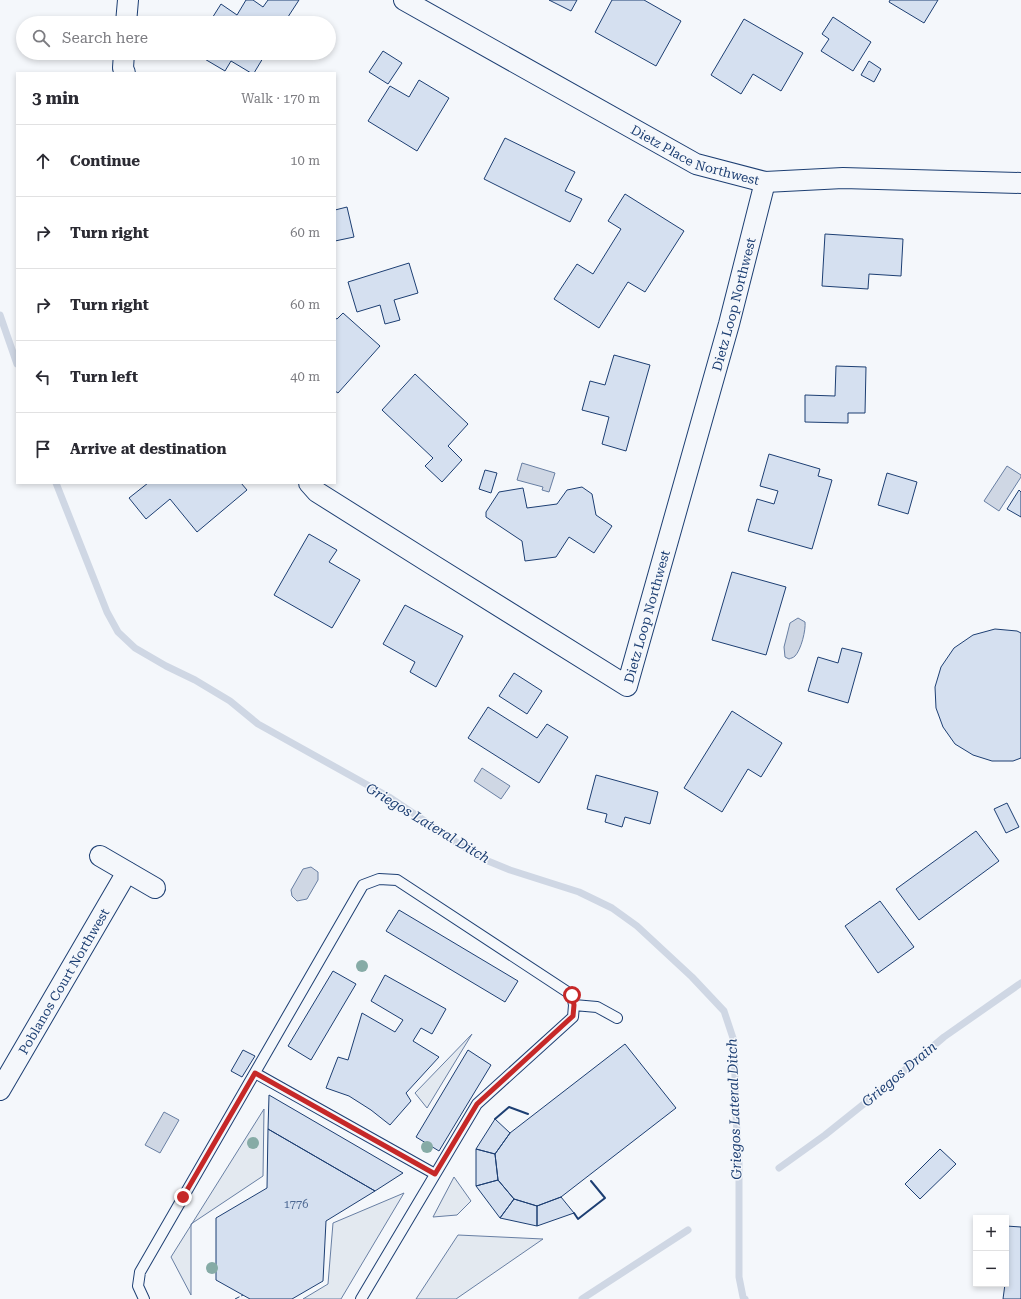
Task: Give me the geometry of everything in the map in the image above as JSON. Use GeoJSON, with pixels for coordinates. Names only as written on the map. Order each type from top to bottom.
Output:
{"type":"FeatureCollection","features":[{"type":"Feature","properties":{"kind":"street"},"geometry":{"type":"LineString","coordinates":[[127,16],[128,0]]}},
{"type":"Feature","properties":{"kind":"street","name":"Dietz Place Northwest"},"geometry":{"type":"LineString","coordinates":[[404,0],[696,164],[765,182],[843,178],[1021,183]]}},
{"type":"Feature","properties":{"kind":"street"},"geometry":{"type":"LineString","coordinates":[[124,60],[123,68],[125,72]]}},
{"type":"Feature","properties":{"kind":"street","name":"Dietz Loop Northwest"},"geometry":{"type":"LineString","coordinates":[[310,484],[317,492],[627,686],[730,324],[765,182]]}},
{"type":"Feature","properties":{"kind":"street"},"geometry":{"type":"LineString","coordinates":[[100,856],[155,888]]}},
{"type":"Feature","properties":{"kind":"street","name":"Poblanos Court Northwest"},"geometry":{"type":"LineString","coordinates":[[0,1090],[127,872]]}},
{"type":"Feature","properties":{"kind":"lane"},"geometry":{"type":"LineString","coordinates":[[144,1299],[138,1286],[140,1272],[363,885],[379,879],[397,880],[572,995],[574,1005],[573,1016],[477,1104],[361,1299]]}},
{"type":"Feature","properties":{"kind":"lane"},"geometry":{"type":"LineString","coordinates":[[574,1005],[597,1008],[617,1018]]}},
{"type":"Feature","properties":{"kind":"lane"},"geometry":{"type":"LineString","coordinates":[[255,1073],[435,1174]]}},
{"type":"Feature","properties":{"kind":"shaded area"},"geometry":{"type":"Polygon","coordinates":[[[522,463],[555,473],[549,492],[542,490],[543,487],[517,480],[522,463]]]}},
{"type":"Feature","properties":{"kind":"shaded area"},"geometry":{"type":"Polygon","coordinates":[[[1007,466],[1021,475],[1021,477],[999,511],[984,501],[1007,466]]]}},
{"type":"Feature","properties":{"kind":"shaded area"},"geometry":{"type":"Polygon","coordinates":[[[798,618],[805,622],[804,635],[797,653],[794,657],[789,659],[785,657],[784,647],[790,623],[798,618]]]}},
{"type":"Feature","properties":{"kind":"shaded area"},"geometry":{"type":"Polygon","coordinates":[[[482,768],[510,786],[501,799],[474,781],[482,768]]]}},
{"type":"Feature","properties":{"kind":"shaded area"},"geometry":{"type":"Polygon","coordinates":[[[311,867],[318,872],[318,880],[307,899],[297,901],[292,896],[291,890],[303,869],[311,867]]]}},
{"type":"Feature","properties":{"kind":"shaded area"},"geometry":{"type":"Polygon","coordinates":[[[472,1034],[427,1108],[415,1093],[472,1034]]]}},
{"type":"Feature","properties":{"kind":"shaded area"},"geometry":{"type":"Polygon","coordinates":[[[264,1109],[263,1176],[192,1223],[264,1109]]]}},
{"type":"Feature","properties":{"kind":"shaded area"},"geometry":{"type":"Polygon","coordinates":[[[164,1112],[179,1120],[160,1153],[145,1145],[164,1112]]]}},
{"type":"Feature","properties":{"kind":"shaded area"},"geometry":{"type":"Polygon","coordinates":[[[454,1177],[471,1201],[457,1215],[433,1217],[454,1177]]]}},
{"type":"Feature","properties":{"kind":"shaded area"},"geometry":{"type":"Polygon","coordinates":[[[404,1193],[341,1299],[303,1299],[328,1284],[333,1223],[404,1193]]]}},
{"type":"Feature","properties":{"kind":"shaded area"},"geometry":{"type":"Polygon","coordinates":[[[191,1225],[191,1295],[171,1257],[191,1225]]]}},
{"type":"Feature","properties":{"kind":"shaded area"},"geometry":{"type":"Polygon","coordinates":[[[458,1235],[543,1239],[456,1299],[416,1299],[458,1235]]]}},
{"type":"Feature","properties":{"kind":"building"},"geometry":{"type":"Polygon","coordinates":[[[246,0],[253,0],[263,7],[268,0],[299,0],[289,16],[213,16],[221,4],[237,15],[246,0]]]}},
{"type":"Feature","properties":{"kind":"building"},"geometry":{"type":"Polygon","coordinates":[[[549,0],[577,0],[571,11],[549,0]]]}},
{"type":"Feature","properties":{"kind":"building"},"geometry":{"type":"Polygon","coordinates":[[[612,0],[644,0],[681,21],[656,66],[595,32],[612,0]]]}},
{"type":"Feature","properties":{"kind":"building"},"geometry":{"type":"Polygon","coordinates":[[[890,0],[938,0],[924,23],[889,2],[890,0]]]}},
{"type":"Feature","properties":{"kind":"building"},"geometry":{"type":"Polygon","coordinates":[[[833,17],[871,42],[853,71],[821,51],[829,39],[822,34],[833,17]]]}},
{"type":"Feature","properties":{"kind":"building"},"geometry":{"type":"Polygon","coordinates":[[[744,19],[803,53],[781,91],[753,74],[741,94],[711,75],[744,19]]]}},
{"type":"Feature","properties":{"kind":"building"},"geometry":{"type":"Polygon","coordinates":[[[383,51],[402,63],[388,84],[369,72],[383,51]]]}},
{"type":"Feature","properties":{"kind":"building"},"geometry":{"type":"Polygon","coordinates":[[[206,60],[262,60],[255,72],[249,72],[231,61],[225,71],[206,60]]]}},
{"type":"Feature","properties":{"kind":"building"},"geometry":{"type":"Polygon","coordinates":[[[869,61],[881,69],[874,82],[861,75],[869,61]]]}},
{"type":"Feature","properties":{"kind":"building"},"geometry":{"type":"Polygon","coordinates":[[[419,80],[449,98],[417,151],[368,121],[390,86],[409,97],[419,80]]]}},
{"type":"Feature","properties":{"kind":"building"},"geometry":{"type":"Polygon","coordinates":[[[505,138],[575,172],[565,191],[582,199],[570,222],[484,179],[505,138]]]}},
{"type":"Feature","properties":{"kind":"building"},"geometry":{"type":"Polygon","coordinates":[[[625,194],[684,231],[645,292],[628,282],[599,328],[554,299],[577,264],[593,274],[621,229],[608,221],[625,194]]]}},
{"type":"Feature","properties":{"kind":"building"},"geometry":{"type":"Polygon","coordinates":[[[347,207],[354,237],[336,241],[336,210],[347,207]]]}},
{"type":"Feature","properties":{"kind":"building"},"geometry":{"type":"Polygon","coordinates":[[[825,234],[903,239],[901,276],[869,274],[868,289],[822,286],[825,234]]]}},
{"type":"Feature","properties":{"kind":"building"},"geometry":{"type":"Polygon","coordinates":[[[409,263],[418,293],[394,300],[400,320],[385,324],[380,305],[357,312],[348,282],[409,263]]]}},
{"type":"Feature","properties":{"kind":"building"},"geometry":{"type":"Polygon","coordinates":[[[343,313],[380,346],[338,393],[336,392],[337,319],[343,313]]]}},
{"type":"Feature","properties":{"kind":"building"},"geometry":{"type":"Polygon","coordinates":[[[614,355],[650,365],[626,451],[602,444],[609,417],[582,410],[590,381],[605,385],[614,355]]]}},
{"type":"Feature","properties":{"kind":"building"},"geometry":{"type":"Polygon","coordinates":[[[836,366],[866,367],[865,413],[848,413],[848,423],[805,422],[805,395],[835,396],[836,366]]]}},
{"type":"Feature","properties":{"kind":"building"},"geometry":{"type":"Polygon","coordinates":[[[415,374],[468,424],[448,446],[462,460],[442,482],[425,466],[433,458],[382,410],[415,374]]]}},
{"type":"Feature","properties":{"kind":"building"},"geometry":{"type":"Polygon","coordinates":[[[769,454],[820,469],[818,476],[832,480],[812,549],[748,531],[757,499],[774,504],[778,491],[760,486],[769,454]]]}},
{"type":"Feature","properties":{"kind":"building"},"geometry":{"type":"Polygon","coordinates":[[[485,470],[497,473],[491,493],[479,489],[485,470]]]}},
{"type":"Feature","properties":{"kind":"building"},"geometry":{"type":"Polygon","coordinates":[[[887,473],[917,482],[908,514],[878,505],[887,473]]]}},
{"type":"Feature","properties":{"kind":"building"},"geometry":{"type":"Polygon","coordinates":[[[147,484],[242,484],[247,490],[197,532],[170,499],[146,519],[129,498],[147,484]]]}},
{"type":"Feature","properties":{"kind":"building"},"geometry":{"type":"Polygon","coordinates":[[[582,487],[592,494],[596,515],[612,526],[594,553],[569,537],[556,557],[525,561],[522,541],[486,517],[486,512],[499,492],[523,488],[527,508],[557,504],[567,490],[582,487]]]}},
{"type":"Feature","properties":{"kind":"building"},"geometry":{"type":"Polygon","coordinates":[[[1019,490],[1021,492],[1021,517],[1007,509],[1019,490]]]}},
{"type":"Feature","properties":{"kind":"building"},"geometry":{"type":"Polygon","coordinates":[[[309,534],[337,550],[329,562],[360,580],[332,628],[274,595],[309,534]]]}},
{"type":"Feature","properties":{"kind":"building"},"geometry":{"type":"Polygon","coordinates":[[[732,572],[786,587],[766,655],[712,640],[732,572]]]}},
{"type":"Feature","properties":{"kind":"building"},"geometry":{"type":"Polygon","coordinates":[[[405,605],[463,636],[436,687],[410,672],[415,662],[383,644],[405,605]]]}},
{"type":"Feature","properties":{"kind":"building"},"geometry":{"type":"Polygon","coordinates":[[[995,629],[1017,631],[1021,633],[1021,758],[1013,761],[992,761],[973,755],[955,744],[943,727],[936,708],[935,687],[941,667],[954,648],[973,635],[995,629]]]}},
{"type":"Feature","properties":{"kind":"building"},"geometry":{"type":"Polygon","coordinates":[[[842,648],[862,653],[848,703],[808,691],[818,657],[838,663],[842,648]]]}},
{"type":"Feature","properties":{"kind":"building"},"geometry":{"type":"Polygon","coordinates":[[[514,673],[542,691],[527,714],[499,696],[514,673]]]}},
{"type":"Feature","properties":{"kind":"building"},"geometry":{"type":"Polygon","coordinates":[[[488,707],[537,738],[547,724],[568,737],[539,783],[468,738],[488,707]]]}},
{"type":"Feature","properties":{"kind":"building"},"geometry":{"type":"Polygon","coordinates":[[[732,711],[782,743],[761,777],[748,769],[722,812],[684,788],[732,711]]]}},
{"type":"Feature","properties":{"kind":"building"},"geometry":{"type":"Polygon","coordinates":[[[596,775],[658,792],[650,824],[625,817],[622,827],[605,822],[607,814],[587,809],[596,775]]]}},
{"type":"Feature","properties":{"kind":"building"},"geometry":{"type":"Polygon","coordinates":[[[1007,803],[1019,827],[1006,833],[994,809],[1007,803]]]}},
{"type":"Feature","properties":{"kind":"building"},"geometry":{"type":"Polygon","coordinates":[[[976,831],[999,861],[919,920],[896,889],[976,831]]]}},
{"type":"Feature","properties":{"kind":"building"},"geometry":{"type":"Polygon","coordinates":[[[880,901],[914,947],[878,973],[845,926],[880,901]]]}},
{"type":"Feature","properties":{"kind":"building"},"geometry":{"type":"Polygon","coordinates":[[[399,910],[518,981],[505,1002],[386,931],[399,910]]]}},
{"type":"Feature","properties":{"kind":"building"},"geometry":{"type":"Polygon","coordinates":[[[333,971],[356,984],[311,1060],[288,1046],[333,971]]]}},
{"type":"Feature","properties":{"kind":"building"},"geometry":{"type":"Polygon","coordinates":[[[385,975],[446,1009],[432,1034],[421,1028],[413,1041],[439,1057],[406,1093],[411,1101],[390,1125],[371,1110],[349,1096],[326,1088],[338,1057],[348,1060],[362,1013],[395,1032],[403,1020],[371,1001],[385,975]]]}},
{"type":"Feature","properties":{"kind":"building"},"geometry":{"type":"Polygon","coordinates":[[[625,1044],[676,1108],[561,1197],[537,1206],[514,1199],[498,1180],[495,1154],[510,1133],[625,1044]]]}},
{"type":"Feature","properties":{"kind":"building"},"geometry":{"type":"Polygon","coordinates":[[[243,1050],[255,1056],[242,1077],[231,1071],[243,1050]]]}},
{"type":"Feature","properties":{"kind":"building"},"geometry":{"type":"Polygon","coordinates":[[[468,1050],[491,1065],[439,1151],[416,1137],[468,1050]]]}},
{"type":"Feature","properties":{"kind":"building"},"geometry":{"type":"Polygon","coordinates":[[[269,1095],[403,1173],[375,1191],[268,1129],[269,1095]]]}},
{"type":"Feature","properties":{"kind":"building"},"geometry":{"type":"Polygon","coordinates":[[[495,1119],[510,1133],[495,1154],[476,1149],[495,1119]]]}},
{"type":"Feature","properties":{"kind":"building"},"geometry":{"type":"Polygon","coordinates":[[[268,1129],[375,1191],[326,1221],[323,1281],[292,1299],[250,1299],[216,1280],[216,1218],[267,1188],[268,1129]]]}},
{"type":"Feature","properties":{"kind":"building"},"geometry":{"type":"Polygon","coordinates":[[[476,1149],[495,1154],[498,1180],[476,1186],[476,1149]]]}},
{"type":"Feature","properties":{"kind":"building"},"geometry":{"type":"Polygon","coordinates":[[[940,1149],[956,1164],[920,1199],[905,1184],[940,1149]]]}},
{"type":"Feature","properties":{"kind":"building"},"geometry":{"type":"Polygon","coordinates":[[[498,1180],[514,1199],[500,1218],[476,1186],[498,1180]]]}},
{"type":"Feature","properties":{"kind":"building"},"geometry":{"type":"Polygon","coordinates":[[[561,1197],[574,1213],[537,1226],[537,1206],[561,1197]]]}},
{"type":"Feature","properties":{"kind":"building"},"geometry":{"type":"Polygon","coordinates":[[[514,1199],[537,1206],[537,1226],[500,1218],[514,1199]]]}},
{"type":"Feature","properties":{"kind":"building"},"geometry":{"type":"Polygon","coordinates":[[[1009,1226],[1021,1227],[1021,1299],[1003,1299],[1005,1287],[1009,1287],[1009,1226]]]}},
{"type":"Feature","properties":{"kind":"waterway","name":"Griegos Lateral Ditch"},"geometry":{"type":"LineString","coordinates":[[0,315],[16,361]]}},
{"type":"Feature","properties":{"kind":"waterway","name":"Griegos Lateral Ditch"},"geometry":{"type":"LineString","coordinates":[[56,484],[107,612],[118,632],[135,648],[166,666],[195,680],[230,701],[258,724],[389,797],[456,842],[488,861],[510,870],[579,892],[612,908],[637,926],[692,977],[724,1011],[734,1041],[739,1164],[739,1277],[743,1297],[745,1299]]}},
{"type":"Feature","properties":{"kind":"waterway","name":"Griegos Drain"},"geometry":{"type":"LineString","coordinates":[[779,1168],[825,1135],[944,1037],[1021,983]]}},
{"type":"Feature","properties":{"kind":"waterway","name":"Griegos Drain"},"geometry":{"type":"LineString","coordinates":[[582,1299],[688,1230]]}},
{"type":"Feature","properties":{"kind":"fence"},"geometry":{"type":"LineString","coordinates":[[235,1299],[243,1295]]}},
{"type":"Feature","properties":{"kind":"wall"},"geometry":{"type":"LineString","coordinates":[[495,1119],[509,1107],[528,1114]]}},
{"type":"Feature","properties":{"kind":"wall"},"geometry":{"type":"LineString","coordinates":[[574,1213],[578,1219],[605,1198],[591,1181]]}},
{"type":"Feature","properties":{"kind":"route"},"geometry":{"type":"LineString","coordinates":[[183,1197],[255,1073],[435,1174],[477,1104],[573,1016],[574,1005],[572,995]]}}]}
